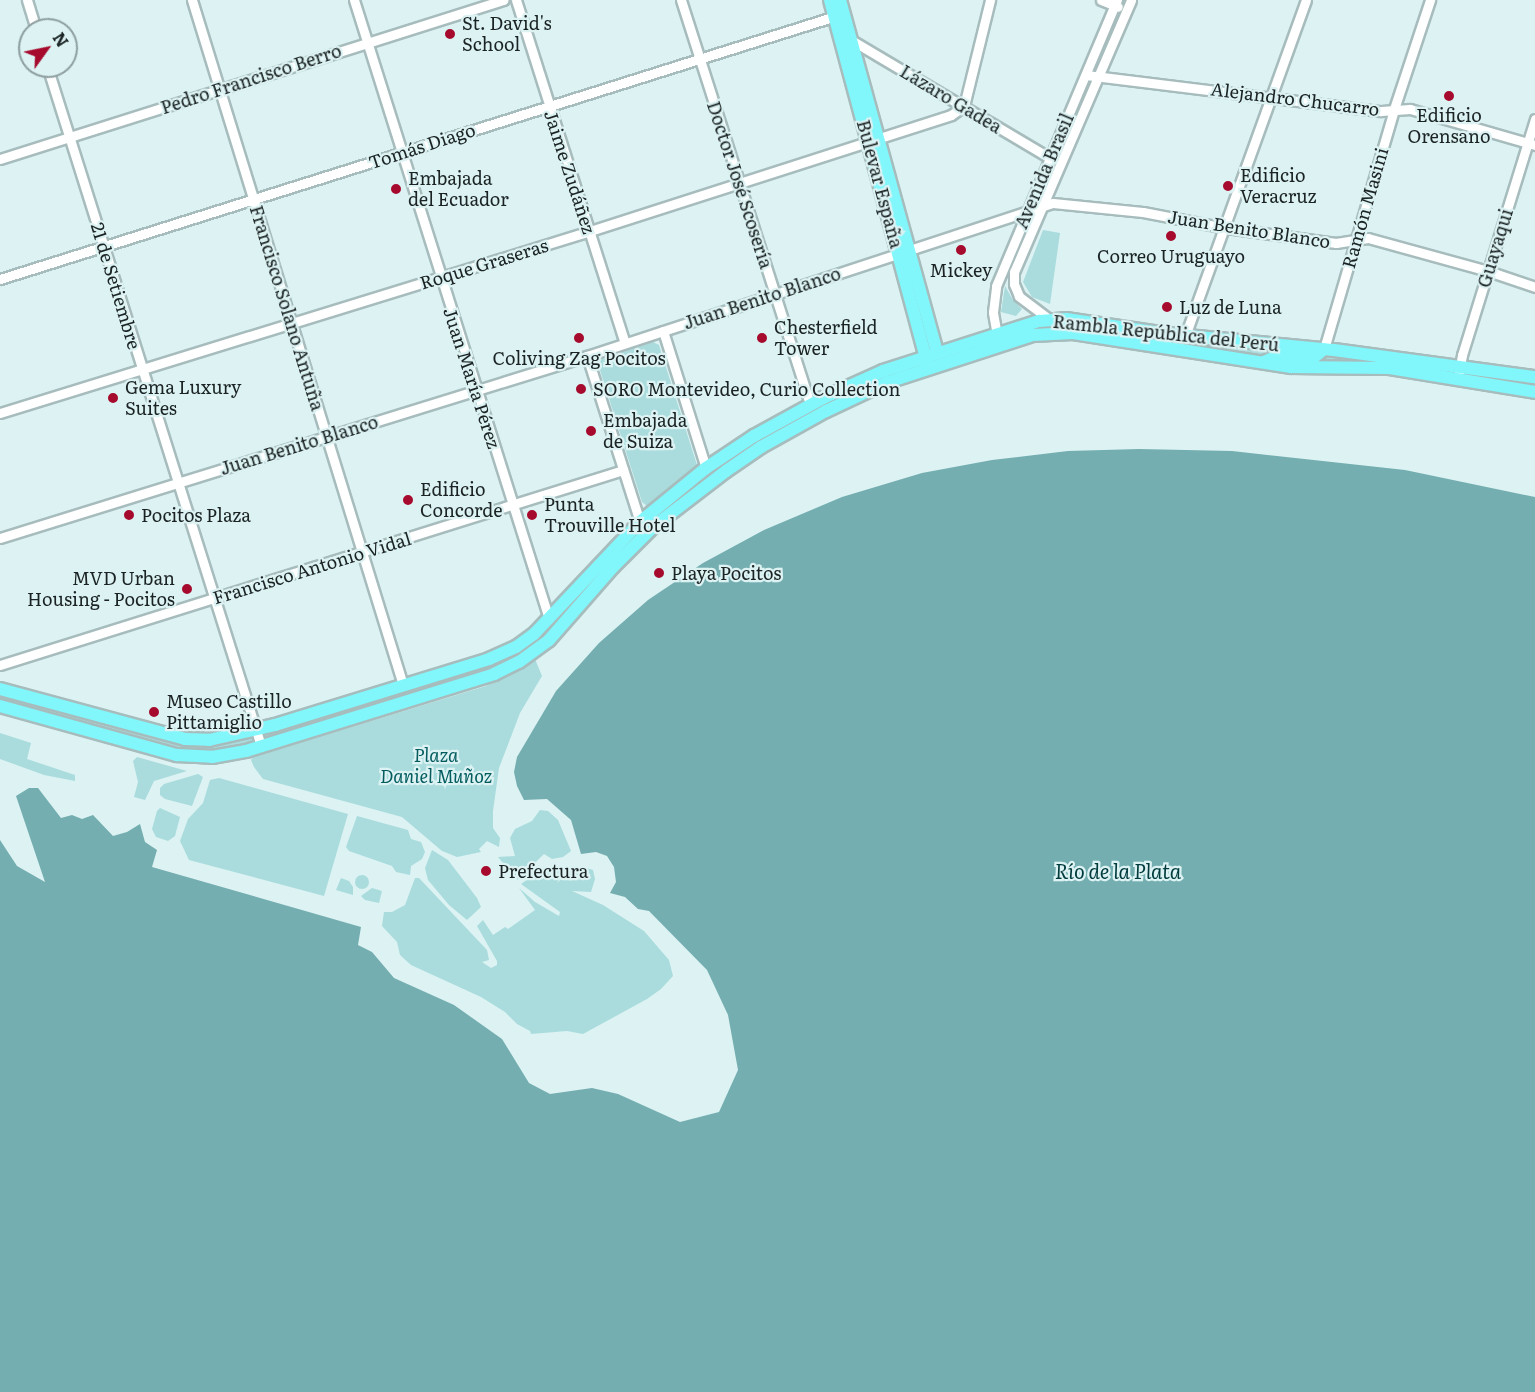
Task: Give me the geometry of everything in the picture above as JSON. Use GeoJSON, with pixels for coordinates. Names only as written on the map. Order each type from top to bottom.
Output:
{"type":"FeatureCollection","features":[{"type":"Feature","properties":{"kind":"main road","name":"Bulevar España"},"geometry":{"type":"LineString","coordinates":[[830,0],[851,40],[873,140]]}},
{"type":"Feature","properties":{"kind":"main road","name":"Bulevar España"},"geometry":{"type":"LineString","coordinates":[[840,0],[839,15],[931,353],[929,368]]}},
{"type":"Feature","properties":{"kind":"main road","name":"Rambla República del Perú"},"geometry":{"type":"LineString","coordinates":[[403,686],[503,654],[527,640],[640,522],[706,468],[754,436],[810,405],[883,371],[931,353],[1049,319],[1066,319],[1185,336],[1324,349],[1459,371],[1501,386],[1535,392]]}},
{"type":"Feature","properties":{"kind":"main road","name":"Rambla República del Perú"},"geometry":{"type":"LineString","coordinates":[[0,706],[189,756],[220,756],[305,733],[494,674],[519,662],[549,640],[653,527],[726,471],[826,411],[888,382],[1033,335],[1064,332],[1291,367],[1389,368],[1535,376]]}},
{"type":"Feature","properties":{"kind":"main road"},"geometry":{"type":"LineString","coordinates":[[1262,362],[1277,356],[1313,358],[1324,349]]}},
{"type":"Feature","properties":{"kind":"main road"},"geometry":{"type":"LineString","coordinates":[[1501,386],[1516,382],[1535,384]]}},
{"type":"Feature","properties":{"kind":"main road"},"geometry":{"type":"LineString","coordinates":[[0,690],[185,739],[219,739],[403,686]]}},
{"type":"Feature","properties":{"kind":"main road"},"geometry":{"type":"LineString","coordinates":[[305,733],[324,719],[396,696],[403,686]]}},
{"type":"Feature","properties":{"kind":"street"},"geometry":{"type":"LineString","coordinates":[[27,0],[32,18]]}},
{"type":"Feature","properties":{"kind":"street","name":"Francisco Solano Antuña"},"geometry":{"type":"LineString","coordinates":[[192,0],[403,686]]}},
{"type":"Feature","properties":{"kind":"street","name":"Juan María Pérez"},"geometry":{"type":"LineString","coordinates":[[354,0],[549,619]]}},
{"type":"Feature","properties":{"kind":"street","name":"Pedro Francisco Berro"},"geometry":{"type":"LineString","coordinates":[[0,159],[503,0]]}},
{"type":"Feature","properties":{"kind":"street","name":"Jaime Zudáñez"},"geometry":{"type":"LineString","coordinates":[[516,0],[625,343]]}},
{"type":"Feature","properties":{"kind":"street","name":"Doctor José Scosería"},"geometry":{"type":"LineString","coordinates":[[681,0],[810,405]]}},
{"type":"Feature","properties":{"kind":"street"},"geometry":{"type":"LineString","coordinates":[[964,106],[990,0]]}},
{"type":"Feature","properties":{"kind":"street"},"geometry":{"type":"LineString","coordinates":[[1101,0],[1116,3],[1126,10]]}},
{"type":"Feature","properties":{"kind":"street","name":"Avenida Brasil"},"geometry":{"type":"LineString","coordinates":[[1049,319],[1023,300],[1014,284],[1014,272],[1131,0]]}},
{"type":"Feature","properties":{"kind":"street"},"geometry":{"type":"LineString","coordinates":[[1185,336],[1226,228],[1306,0]]}},
{"type":"Feature","properties":{"kind":"street","name":"Ramón Masini"},"geometry":{"type":"LineString","coordinates":[[1324,349],[1394,109],[1430,0]]}},
{"type":"Feature","properties":{"kind":"street","name":"Avenida Brasil"},"geometry":{"type":"LineString","coordinates":[[999,346],[993,312],[996,286],[1116,3]]}},
{"type":"Feature","properties":{"kind":"street","name":"Tomás Diago"},"geometry":{"type":"LineString","coordinates":[[0,279],[839,15]]}},
{"type":"Feature","properties":{"kind":"street","name":"Lázaro Gadea"},"geometry":{"type":"LineString","coordinates":[[851,40],[1050,158]]}},
{"type":"Feature","properties":{"kind":"street","name":"Alejandro Chucarro"},"geometry":{"type":"LineString","coordinates":[[1086,75],[1381,111],[1410,109],[1531,144]]}},
{"type":"Feature","properties":{"kind":"street","name":"21 de Setiembre"},"geometry":{"type":"LineString","coordinates":[[51,78],[261,746]]}},
{"type":"Feature","properties":{"kind":"street","name":"Roque Graseras"},"geometry":{"type":"LineString","coordinates":[[0,413],[590,231],[951,115],[964,106]]}},
{"type":"Feature","properties":{"kind":"street","name":"Guayaqui"},"geometry":{"type":"LineString","coordinates":[[1459,371],[1488,271],[1531,144],[1535,119]]}},
{"type":"Feature","properties":{"kind":"street","name":"Juan Benito Blanco"},"geometry":{"type":"LineString","coordinates":[[0,538],[587,356],[1043,205],[1068,203],[1122,210],[1226,228],[1336,243],[1368,238],[1488,271],[1535,287]]}},
{"type":"Feature","properties":{"kind":"street"},"geometry":{"type":"LineString","coordinates":[[663,331],[706,468]]}},
{"type":"Feature","properties":{"kind":"street"},"geometry":{"type":"LineString","coordinates":[[587,356],[640,522]]}},
{"type":"Feature","properties":{"kind":"street","name":"Francisco Antonio Vidal"},"geometry":{"type":"LineString","coordinates":[[0,665],[623,470]]}},
{"type":"Feature","properties":{"kind":"green space"},"geometry":{"type":"Polygon","coordinates":[[[1043,230],[1060,233],[1050,304],[1032,297],[1023,282],[1043,230]]]}},
{"type":"Feature","properties":{"kind":"green space"},"geometry":{"type":"Polygon","coordinates":[[[1005,286],[1013,300],[1022,309],[1016,316],[1001,312],[1005,286]]]}},
{"type":"Feature","properties":{"kind":"green space"},"geometry":{"type":"Polygon","coordinates":[[[1065,324],[1197,344],[1313,354],[1257,356],[1073,327],[1048,327],[1023,332],[1039,326],[1065,324]]]}},
{"type":"Feature","properties":{"kind":"green space"},"geometry":{"type":"Polygon","coordinates":[[[653,342],[659,345],[697,465],[696,469],[647,506],[642,502],[598,364],[602,359],[653,342]]]}},
{"type":"Feature","properties":{"kind":"green space"},"geometry":{"type":"Polygon","coordinates":[[[1328,355],[1389,360],[1388,363],[1315,361],[1328,355]]]}},
{"type":"Feature","properties":{"kind":"green space"},"geometry":{"type":"Polygon","coordinates":[[[556,619],[534,645],[503,666],[400,698],[405,690],[538,638],[556,619]]]}},
{"type":"Feature","properties":{"kind":"green space","name":"Plaza Daniel Muñoz"},"geometry":{"type":"Polygon","coordinates":[[[535,659],[542,676],[520,713],[499,768],[493,828],[500,838],[499,847],[487,841],[479,849],[481,852],[457,857],[442,851],[402,817],[263,779],[251,760],[253,757],[486,686],[535,659]]]}},
{"type":"Feature","properties":{"kind":"green space"},"geometry":{"type":"Polygon","coordinates":[[[0,694],[175,742],[215,746],[253,737],[256,743],[229,751],[189,753],[0,702],[0,694]]]}},
{"type":"Feature","properties":{"kind":"green space"},"geometry":{"type":"Polygon","coordinates":[[[390,695],[324,716],[299,729],[268,740],[265,733],[390,695]]]}},
{"type":"Feature","properties":{"kind":"green space"},"geometry":{"type":"Polygon","coordinates":[[[0,733],[31,743],[27,759],[75,775],[75,781],[44,775],[0,759],[0,733]]]}},
{"type":"Feature","properties":{"kind":"green space"},"geometry":{"type":"Polygon","coordinates":[[[137,757],[187,771],[154,781],[145,800],[134,797],[138,782],[133,761],[137,757]]]}},
{"type":"Feature","properties":{"kind":"green space"},"geometry":{"type":"Polygon","coordinates":[[[198,774],[203,777],[192,806],[165,799],[160,795],[160,788],[164,784],[198,774]]]}},
{"type":"Feature","properties":{"kind":"green space"},"geometry":{"type":"Polygon","coordinates":[[[219,778],[348,814],[324,896],[189,860],[180,841],[188,819],[203,803],[210,780],[219,778]]]}},
{"type":"Feature","properties":{"kind":"green space"},"geometry":{"type":"Polygon","coordinates":[[[160,808],[180,817],[175,836],[168,841],[156,837],[152,829],[160,808]]]}},
{"type":"Feature","properties":{"kind":"green space"},"geometry":{"type":"Polygon","coordinates":[[[540,810],[548,811],[558,820],[571,851],[563,857],[552,859],[544,854],[517,880],[498,857],[515,856],[510,838],[515,829],[532,821],[540,810]]]}},
{"type":"Feature","properties":{"kind":"green space"},"geometry":{"type":"Polygon","coordinates":[[[357,816],[408,830],[411,839],[421,842],[425,852],[422,859],[411,866],[410,875],[396,872],[392,866],[349,851],[346,847],[357,816]]]}},
{"type":"Feature","properties":{"kind":"green space"},"geometry":{"type":"Polygon","coordinates":[[[432,850],[448,860],[477,898],[481,907],[467,920],[449,905],[428,880],[425,868],[432,850]]]}},
{"type":"Feature","properties":{"kind":"green space"},"geometry":{"type":"Polygon","coordinates":[[[545,867],[564,871],[557,883],[572,869],[576,871],[584,867],[593,870],[595,879],[591,892],[572,891],[603,905],[644,931],[669,960],[673,976],[647,999],[583,1034],[567,1031],[531,1034],[505,1012],[481,997],[411,965],[400,955],[397,942],[382,926],[384,912],[392,912],[405,905],[415,878],[419,878],[487,950],[489,960],[482,962],[491,968],[497,965],[497,961],[477,926],[483,920],[493,935],[505,927],[508,929],[535,910],[519,888],[535,902],[559,916],[560,912],[521,884],[545,867]]]}},
{"type":"Feature","properties":{"kind":"green space"},"geometry":{"type":"Polygon","coordinates":[[[362,875],[367,877],[369,882],[367,887],[362,889],[357,887],[355,882],[357,877],[362,875]]]}},
{"type":"Feature","properties":{"kind":"green space"},"geometry":{"type":"Polygon","coordinates":[[[341,878],[349,881],[353,887],[353,895],[336,890],[341,878]]]}},
{"type":"Feature","properties":{"kind":"green space"},"geometry":{"type":"Polygon","coordinates":[[[372,888],[382,891],[379,903],[365,900],[361,896],[372,888]]]}},
{"type":"Feature","properties":{"kind":"water","name":"Río de la Plata"},"geometry":{"type":"Polygon","coordinates":[[[1139,449],[1232,451],[1405,470],[1535,497],[1535,1392],[0,1392],[0,840],[17,866],[45,882],[16,796],[29,788],[38,788],[61,818],[72,815],[82,819],[93,815],[113,836],[127,832],[140,824],[145,842],[157,850],[152,867],[361,927],[358,945],[372,952],[394,978],[454,1005],[502,1039],[529,1083],[550,1094],[592,1088],[618,1094],[680,1122],[719,1112],[738,1070],[728,1015],[707,970],[649,911],[638,909],[625,897],[610,893],[616,882],[614,867],[607,856],[596,852],[581,854],[571,820],[547,799],[524,800],[517,786],[514,772],[517,757],[556,691],[599,643],[648,600],[703,563],[764,530],[842,497],[922,473],[992,460],[1068,451],[1139,449]]]}},
{"type":"Feature","properties":{"kind":"place","name":"St. David's School"},"geometry":{"type":"Point","coordinates":[450,34]}},
{"type":"Feature","properties":{"kind":"place","name":"Edificio Orensano"},"geometry":{"type":"Point","coordinates":[1449,96]}},
{"type":"Feature","properties":{"kind":"place","name":"Edificio Veracruz"},"geometry":{"type":"Point","coordinates":[1228,186]}},
{"type":"Feature","properties":{"kind":"place","name":"Embajada del Ecuador"},"geometry":{"type":"Point","coordinates":[396,189]}},
{"type":"Feature","properties":{"kind":"place","name":"Correo Uruguayo"},"geometry":{"type":"Point","coordinates":[1171,236]}},
{"type":"Feature","properties":{"kind":"place","name":"Mickey"},"geometry":{"type":"Point","coordinates":[961,250]}},
{"type":"Feature","properties":{"kind":"place","name":"Luz de Luna"},"geometry":{"type":"Point","coordinates":[1167,307]}},
{"type":"Feature","properties":{"kind":"place","name":"Coliving Zag Pocitos"},"geometry":{"type":"Point","coordinates":[579,338]}},
{"type":"Feature","properties":{"kind":"place","name":"Chesterfield Tower"},"geometry":{"type":"Point","coordinates":[762,338]}},
{"type":"Feature","properties":{"kind":"place","name":"SORO Montevideo, Curio Collection"},"geometry":{"type":"Point","coordinates":[581,389]}},
{"type":"Feature","properties":{"kind":"place","name":"Gema Luxury Suites"},"geometry":{"type":"Point","coordinates":[113,398]}},
{"type":"Feature","properties":{"kind":"place","name":"Embajada de Suiza"},"geometry":{"type":"Point","coordinates":[591,431]}},
{"type":"Feature","properties":{"kind":"place","name":"Edificio Concorde"},"geometry":{"type":"Point","coordinates":[408,500]}},
{"type":"Feature","properties":{"kind":"place","name":"Pocitos Plaza"},"geometry":{"type":"Point","coordinates":[129,515]}},
{"type":"Feature","properties":{"kind":"place","name":"Punta Trouville Hotel"},"geometry":{"type":"Point","coordinates":[532,515]}},
{"type":"Feature","properties":{"kind":"place","name":"Playa Pocitos"},"geometry":{"type":"Point","coordinates":[659,573]}},
{"type":"Feature","properties":{"kind":"place","name":"MVD Urban Housing - Pocitos"},"geometry":{"type":"Point","coordinates":[187,589]}},
{"type":"Feature","properties":{"kind":"place","name":"Museo Castillo Pittamiglio"},"geometry":{"type":"Point","coordinates":[154,712]}},
{"type":"Feature","properties":{"kind":"place","name":"Prefectura"},"geometry":{"type":"Point","coordinates":[486,871]}}]}
